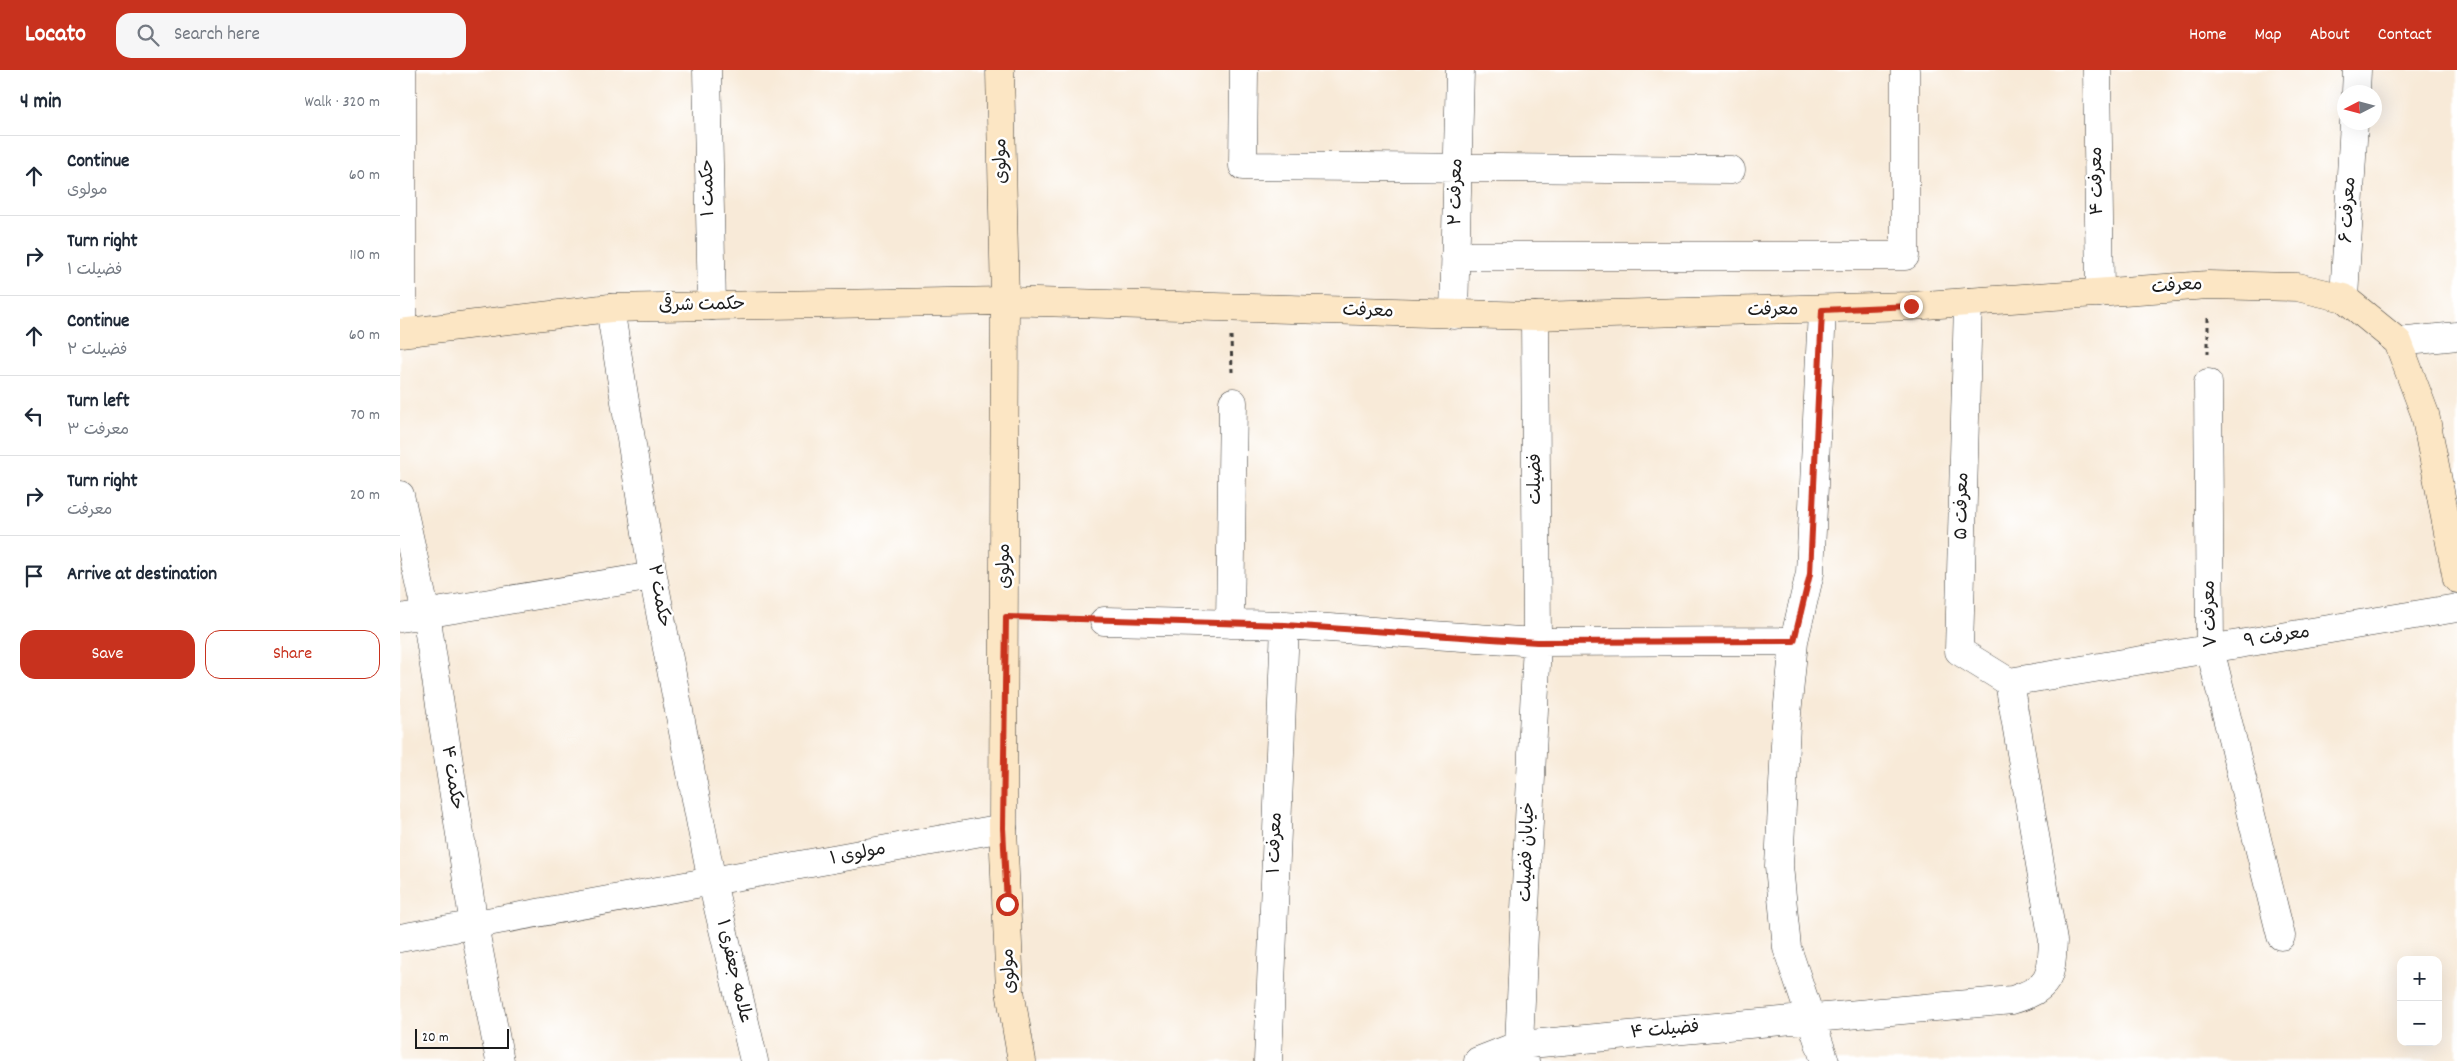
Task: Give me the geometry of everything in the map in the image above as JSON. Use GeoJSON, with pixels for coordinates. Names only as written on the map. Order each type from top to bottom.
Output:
{"type":"FeatureCollection","features":[{"type":"Feature","properties":{"kind":"street"},"geometry":{"type":"LineString","coordinates":[[401,332],[402,70]]}},
{"type":"Feature","properties":{"kind":"street","name":"حکمت ۱"},"geometry":{"type":"LineString","coordinates":[[706,70],[712,306]]}},
{"type":"Feature","properties":{"kind":"street","name":"مولوی"},"geometry":{"type":"LineString","coordinates":[[1000,70],[1005,301],[1006,617],[1003,828],[1010,991],[1022,1061]]}},
{"type":"Feature","properties":{"kind":"street"},"geometry":{"type":"LineString","coordinates":[[1244,70],[1243,166],[1731,170]]}},
{"type":"Feature","properties":{"kind":"street","name":"معرفت ۲"},"geometry":{"type":"LineString","coordinates":[[1454,314],[1460,70]]}},
{"type":"Feature","properties":{"kind":"street"},"geometry":{"type":"LineString","coordinates":[[1455,256],[1905,256],[1905,70]]}},
{"type":"Feature","properties":{"kind":"street","name":"معرفت ۴"},"geometry":{"type":"LineString","coordinates":[[2097,70],[2100,293]]}},
{"type":"Feature","properties":{"kind":"street"},"geometry":{"type":"LineString","coordinates":[[2356,85],[2357,70]]}},
{"type":"Feature","properties":{"kind":"street","name":"معرفت ۶"},"geometry":{"type":"LineString","coordinates":[[2344,298],[2354,130]]}},
{"type":"Feature","properties":{"kind":"street","name":"معرفت"},"geometry":{"type":"LineString","coordinates":[[1005,301],[1535,316],[1822,310],[2208,285],[2297,287],[2344,298],[2398,342]]}},
{"type":"Feature","properties":{"kind":"street","name":"حکمت شرقی"},"geometry":{"type":"LineString","coordinates":[[401,332],[610,308],[1005,301]]}},
{"type":"Feature","properties":{"kind":"street","name":"معرفت ۵"},"geometry":{"type":"LineString","coordinates":[[1968,302],[1959,651],[2009,682]]}},
{"type":"Feature","properties":{"kind":"street","name":"حکمت ۲"},"geometry":{"type":"LineString","coordinates":[[610,308],[654,576],[712,882]]}},
{"type":"Feature","properties":{"kind":"street"},"geometry":{"type":"LineString","coordinates":[[1822,310],[1810,574],[1794,641],[1786,725],[1779,866],[1788,948],[1825,1061]]}},
{"type":"Feature","properties":{"kind":"street","name":"فضیلت"},"geometry":{"type":"LineString","coordinates":[[1535,316],[1537,642]]}},
{"type":"Feature","properties":{"kind":"street"},"geometry":{"type":"LineString","coordinates":[[2457,336],[2398,342],[2425,414],[2457,579]]}},
{"type":"Feature","properties":{"kind":"street","name":"معرفت ۷"},"geometry":{"type":"LineString","coordinates":[[2208,383],[2210,649],[2281,936]]}},
{"type":"Feature","properties":{"kind":"street"},"geometry":{"type":"LineString","coordinates":[[1230,624],[1233,402]]}},
{"type":"Feature","properties":{"kind":"street","name":"حکمت ۴"},"geometry":{"type":"LineString","coordinates":[[400,495],[413,616],[500,1061]]}},
{"type":"Feature","properties":{"kind":"street"},"geometry":{"type":"LineString","coordinates":[[413,616],[654,576]]}},
{"type":"Feature","properties":{"kind":"street","name":"معرفت ۹"},"geometry":{"type":"LineString","coordinates":[[2009,682],[2457,608]]}},
{"type":"Feature","properties":{"kind":"street"},"geometry":{"type":"LineString","coordinates":[[1104,621],[1285,625],[1537,642],[1794,641]]}},
{"type":"Feature","properties":{"kind":"street","name":"معرفت ۱"},"geometry":{"type":"LineString","coordinates":[[1268,1061],[1285,625]]}},
{"type":"Feature","properties":{"kind":"street","name":"خیابان فضیلت"},"geometry":{"type":"LineString","coordinates":[[1522,1053],[1537,642]]}},
{"type":"Feature","properties":{"kind":"street","name":"فضیلت ۴"},"geometry":{"type":"LineString","coordinates":[[1478,1061],[1522,1053],[1810,1018],[2012,1000],[2032,994],[2044,984],[2052,967],[2053,941],[2009,682]]}},
{"type":"Feature","properties":{"kind":"street","name":"مولوی ۱"},"geometry":{"type":"LineString","coordinates":[[400,938],[1003,828]]}},
{"type":"Feature","properties":{"kind":"street","name":"علامه جعفری ۱"},"geometry":{"type":"LineString","coordinates":[[712,882],[754,1061]]}},
{"type":"Feature","properties":{"kind":"path"},"geometry":{"type":"LineString","coordinates":[[2208,285],[2208,383]]}},
{"type":"Feature","properties":{"kind":"path"},"geometry":{"type":"LineString","coordinates":[[1230,308],[1233,402]]}},
{"type":"Feature","properties":{"kind":"path"},"geometry":{"type":"LineString","coordinates":[[1006,617],[1104,621]]}},
{"type":"Feature","properties":{"kind":"route"},"geometry":{"type":"LineString","coordinates":[[1007,904],[1003,828],[1006,617],[1285,625],[1537,642],[1794,641],[1810,574],[1822,310],[1911,306]]}}]}
